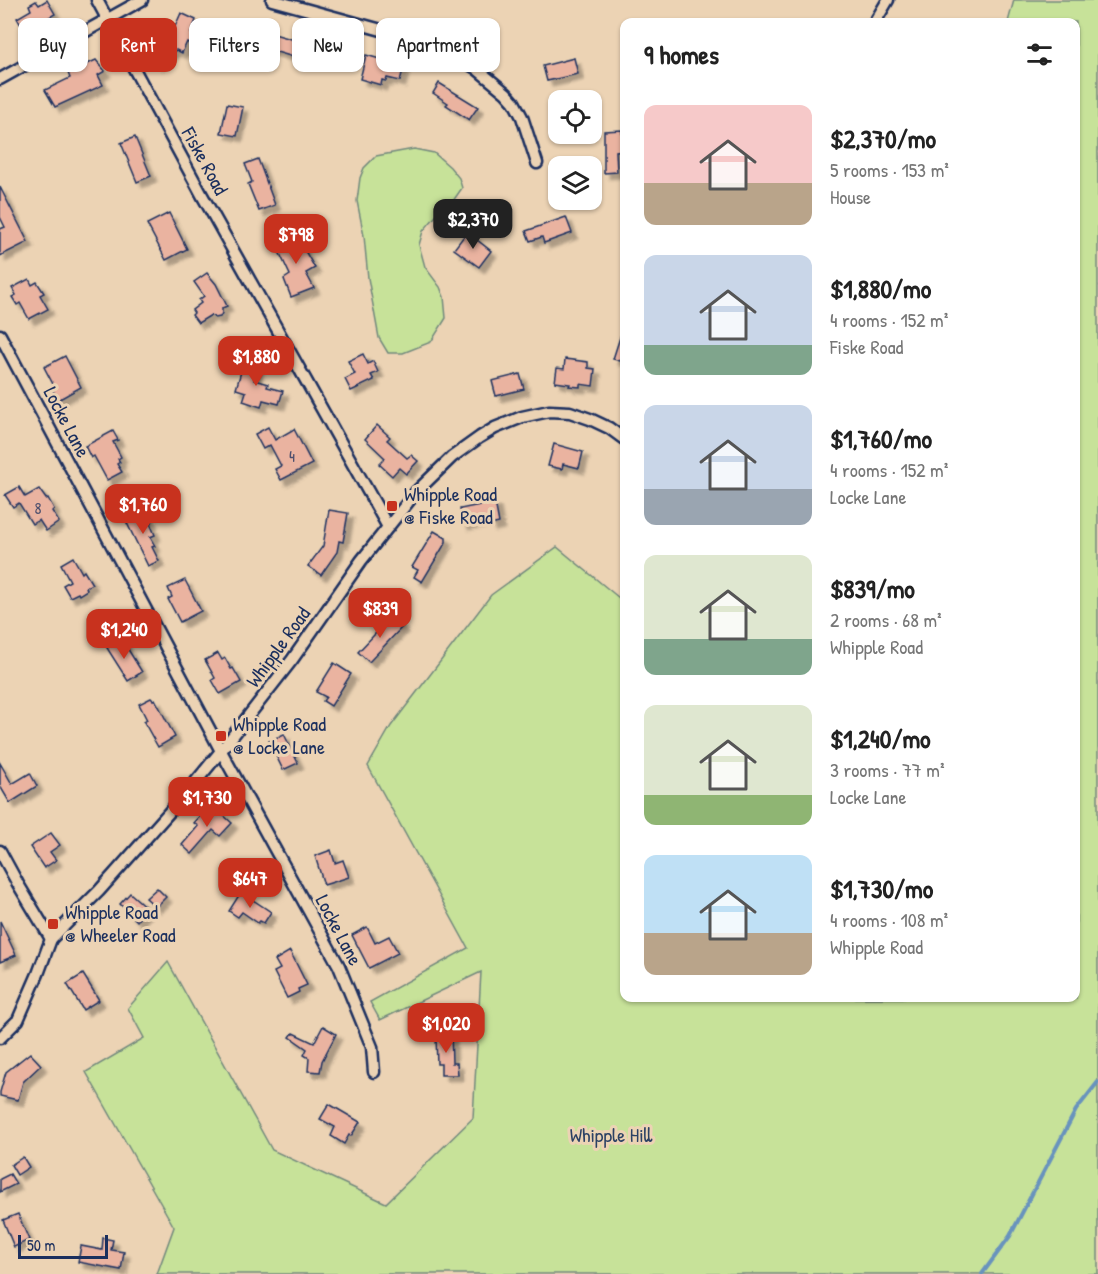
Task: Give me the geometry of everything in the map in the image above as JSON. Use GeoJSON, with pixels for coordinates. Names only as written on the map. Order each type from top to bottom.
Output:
{"type":"FeatureCollection","features":[{"type":"Feature","properties":{"kind":"street","name":"Fiske Road"},"geometry":{"type":"LineString","coordinates":[[97,0],[106,18]]}},
{"type":"Feature","properties":{"kind":"street"},"geometry":{"type":"LineString","coordinates":[[109,18],[142,0]]}},
{"type":"Feature","properties":{"kind":"street"},"geometry":{"type":"LineString","coordinates":[[272,0],[407,38],[453,54],[477,69],[514,102],[522,117],[537,164]]}},
{"type":"Feature","properties":{"kind":"street"},"geometry":{"type":"LineString","coordinates":[[877,18],[888,0]]}},
{"type":"Feature","properties":{"kind":"street"},"geometry":{"type":"LineString","coordinates":[[0,79],[100,23]]}},
{"type":"Feature","properties":{"kind":"street","name":"Fiske Road"},"geometry":{"type":"LineString","coordinates":[[136,72],[388,527]]}},
{"type":"Feature","properties":{"kind":"street","name":"Locke Lane"},"geometry":{"type":"LineString","coordinates":[[0,335],[221,751],[339,966],[372,1047],[374,1072]]}},
{"type":"Feature","properties":{"kind":"street","name":"Whipple Road"},"geometry":{"type":"LineString","coordinates":[[0,1038],[18,1020],[51,939],[99,891],[189,790],[286,669],[361,561],[416,492],[452,457],[495,428],[522,417],[549,411],[570,412],[600,424],[620,436]]}},
{"type":"Feature","properties":{"kind":"street"},"geometry":{"type":"LineString","coordinates":[[0,851],[51,939]]}},
{"type":"Feature","properties":{"kind":"green space","name":"Whipple Hill"},"geometry":{"type":"Polygon","coordinates":[[[1014,0],[1098,0],[1098,1274],[157,1274],[174,1227],[86,1072],[144,1038],[128,1008],[168,962],[272,1150],[386,1203],[473,1118],[481,972],[380,1020],[370,1002],[468,948],[368,766],[391,726],[491,595],[557,547],[620,599],[620,1002],[1080,1002],[1080,18],[1009,18],[1014,0]]]}},
{"type":"Feature","properties":{"kind":"green space"},"geometry":{"type":"Polygon","coordinates":[[[414,149],[434,153],[459,178],[462,188],[453,201],[441,210],[423,231],[419,245],[425,267],[440,287],[444,297],[446,318],[431,342],[403,353],[388,353],[379,338],[357,201],[360,178],[364,168],[376,156],[414,149]]]}},
{"type":"Feature","properties":{"kind":"building"},"geometry":{"type":"Polygon","coordinates":[[[47,0],[55,14],[48,18],[18,20],[17,18],[31,10],[29,5],[36,1],[39,5],[47,0]]]}},
{"type":"Feature","properties":{"kind":"building"},"geometry":{"type":"Polygon","coordinates":[[[181,13],[192,18],[189,18],[189,44],[187,42],[182,53],[177,50],[177,22],[181,13]]]}},
{"type":"Feature","properties":{"kind":"building"},"geometry":{"type":"Polygon","coordinates":[[[280,36],[292,39],[292,57],[280,53],[280,36]]]}},
{"type":"Feature","properties":{"kind":"building"},"geometry":{"type":"Polygon","coordinates":[[[366,55],[376,58],[376,72],[402,72],[400,81],[387,78],[386,81],[382,80],[381,85],[360,79],[362,72],[364,72],[366,55]]]}},
{"type":"Feature","properties":{"kind":"building"},"geometry":{"type":"Polygon","coordinates":[[[574,58],[578,74],[547,81],[543,66],[574,58]]]}},
{"type":"Feature","properties":{"kind":"building"},"geometry":{"type":"Polygon","coordinates":[[[96,60],[100,65],[100,72],[103,72],[98,75],[103,85],[55,107],[45,90],[70,78],[68,73],[70,72],[88,72],[88,64],[96,60]]]}},
{"type":"Feature","properties":{"kind":"building"},"geometry":{"type":"Polygon","coordinates":[[[439,83],[478,107],[469,120],[446,105],[448,103],[433,93],[439,83]]]}},
{"type":"Feature","properties":{"kind":"building"},"geometry":{"type":"Polygon","coordinates":[[[227,104],[243,107],[237,136],[221,133],[227,104]]]}},
{"type":"Feature","properties":{"kind":"building"},"geometry":{"type":"Polygon","coordinates":[[[620,130],[620,150],[616,151],[617,172],[604,173],[604,131],[620,130]]]}},
{"type":"Feature","properties":{"kind":"building"},"geometry":{"type":"Polygon","coordinates":[[[135,137],[151,176],[137,182],[121,143],[135,137]]]}},
{"type":"Feature","properties":{"kind":"building"},"geometry":{"type":"Polygon","coordinates":[[[258,159],[275,205],[259,211],[248,184],[252,182],[245,164],[258,159]]]}},
{"type":"Feature","properties":{"kind":"building"},"geometry":{"type":"Polygon","coordinates":[[[0,187],[28,242],[0,256],[0,229],[5,227],[0,217],[0,187]]]}},
{"type":"Feature","properties":{"kind":"building"},"geometry":{"type":"Polygon","coordinates":[[[169,213],[187,249],[166,260],[147,224],[169,213]]]}},
{"type":"Feature","properties":{"kind":"building"},"geometry":{"type":"Polygon","coordinates":[[[566,217],[572,233],[544,243],[542,237],[530,241],[526,231],[566,217]]]}},
{"type":"Feature","properties":{"kind":"building"},"geometry":{"type":"Polygon","coordinates":[[[467,232],[491,251],[479,267],[454,249],[467,232]]]}},
{"type":"Feature","properties":{"kind":"building"},"geometry":{"type":"Polygon","coordinates":[[[295,234],[315,268],[306,273],[314,288],[291,297],[284,279],[290,275],[275,243],[295,234]]]}},
{"type":"Feature","properties":{"kind":"building"},"geometry":{"type":"Polygon","coordinates":[[[207,273],[216,284],[227,306],[222,308],[220,317],[215,318],[211,315],[198,323],[192,315],[194,313],[192,310],[201,303],[199,300],[204,296],[194,282],[207,273]]]}},
{"type":"Feature","properties":{"kind":"building"},"geometry":{"type":"Polygon","coordinates":[[[29,279],[32,285],[37,282],[44,293],[40,295],[48,309],[29,319],[20,303],[17,305],[12,297],[16,295],[12,288],[29,279]]]}},
{"type":"Feature","properties":{"kind":"building"},"geometry":{"type":"Polygon","coordinates":[[[620,337],[620,361],[613,359],[620,337]]]}},
{"type":"Feature","properties":{"kind":"building"},"geometry":{"type":"Polygon","coordinates":[[[363,354],[368,364],[373,361],[378,372],[371,375],[374,380],[351,391],[345,379],[355,374],[348,361],[363,354]]]}},
{"type":"Feature","properties":{"kind":"building"},"geometry":{"type":"Polygon","coordinates":[[[65,356],[81,387],[58,400],[44,367],[65,356]]]}},
{"type":"Feature","properties":{"kind":"building"},"geometry":{"type":"Polygon","coordinates":[[[565,359],[588,362],[588,368],[595,369],[593,386],[580,384],[580,387],[569,386],[570,384],[555,382],[557,368],[564,369],[565,359]]]}},
{"type":"Feature","properties":{"kind":"building"},"geometry":{"type":"Polygon","coordinates":[[[244,361],[258,365],[254,380],[268,384],[267,387],[283,391],[279,404],[263,400],[261,407],[243,401],[246,392],[236,389],[244,361]]]}},
{"type":"Feature","properties":{"kind":"building"},"geometry":{"type":"Polygon","coordinates":[[[520,374],[524,389],[496,396],[492,381],[520,374]]]}},
{"type":"Feature","properties":{"kind":"building"},"geometry":{"type":"Polygon","coordinates":[[[377,425],[390,437],[387,440],[407,458],[411,455],[418,461],[406,474],[399,468],[392,476],[379,464],[385,458],[365,439],[377,425]]]}},
{"type":"Feature","properties":{"kind":"building"},"geometry":{"type":"Polygon","coordinates":[[[268,427],[275,440],[294,429],[312,464],[281,480],[275,469],[281,466],[270,445],[263,449],[255,434],[268,427]]]}},
{"type":"Feature","properties":{"kind":"building"},"geometry":{"type":"Polygon","coordinates":[[[113,431],[118,440],[113,442],[121,457],[117,464],[122,472],[107,480],[94,456],[91,458],[85,446],[113,431]]]}},
{"type":"Feature","properties":{"kind":"building"},"geometry":{"type":"Polygon","coordinates":[[[554,444],[583,452],[579,468],[563,464],[562,469],[548,466],[554,444]]]}},
{"type":"Feature","properties":{"kind":"building"},"geometry":{"type":"Polygon","coordinates":[[[19,487],[25,497],[39,489],[46,499],[48,498],[59,522],[46,531],[39,520],[32,524],[19,503],[13,507],[5,495],[19,487]]]}},
{"type":"Feature","properties":{"kind":"building"},"geometry":{"type":"Polygon","coordinates":[[[495,502],[499,523],[490,525],[489,519],[463,524],[460,509],[495,502]]]}},
{"type":"Feature","properties":{"kind":"building"},"geometry":{"type":"Polygon","coordinates":[[[146,509],[155,535],[150,537],[155,546],[152,547],[159,561],[148,566],[125,519],[146,509]]]}},
{"type":"Feature","properties":{"kind":"building"},"geometry":{"type":"Polygon","coordinates":[[[329,510],[348,513],[343,542],[339,541],[337,552],[321,575],[308,566],[323,546],[329,510]]]}},
{"type":"Feature","properties":{"kind":"building"},"geometry":{"type":"Polygon","coordinates":[[[434,531],[446,538],[446,542],[422,582],[414,577],[418,570],[412,567],[434,531]]]}},
{"type":"Feature","properties":{"kind":"building"},"geometry":{"type":"Polygon","coordinates":[[[73,557],[82,573],[84,571],[92,584],[79,595],[78,593],[70,597],[63,585],[70,581],[61,564],[73,557]]]}},
{"type":"Feature","properties":{"kind":"building"},"geometry":{"type":"Polygon","coordinates":[[[185,580],[201,611],[180,622],[168,599],[172,597],[168,588],[185,580]]]}},
{"type":"Feature","properties":{"kind":"building"},"geometry":{"type":"Polygon","coordinates":[[[392,616],[403,626],[369,662],[358,652],[392,616]]]}},
{"type":"Feature","properties":{"kind":"building"},"geometry":{"type":"Polygon","coordinates":[[[121,638],[142,672],[128,681],[107,648],[121,638]]]}},
{"type":"Feature","properties":{"kind":"building"},"geometry":{"type":"Polygon","coordinates":[[[218,653],[222,660],[225,658],[231,669],[233,668],[241,682],[220,694],[212,680],[215,678],[205,660],[218,653]]]}},
{"type":"Feature","properties":{"kind":"building"},"geometry":{"type":"Polygon","coordinates":[[[334,663],[351,674],[331,706],[323,701],[326,697],[316,692],[334,663]]]}},
{"type":"Feature","properties":{"kind":"building"},"geometry":{"type":"Polygon","coordinates":[[[151,698],[155,699],[175,737],[158,747],[144,722],[147,720],[139,704],[151,698]]]}},
{"type":"Feature","properties":{"kind":"building"},"geometry":{"type":"Polygon","coordinates":[[[284,734],[298,763],[283,770],[269,741],[284,734]]]}},
{"type":"Feature","properties":{"kind":"building"},"geometry":{"type":"Polygon","coordinates":[[[0,763],[12,784],[30,773],[37,786],[10,803],[0,786],[0,763]]]}},
{"type":"Feature","properties":{"kind":"building"},"geometry":{"type":"Polygon","coordinates":[[[211,804],[232,823],[220,836],[213,830],[192,854],[182,845],[198,826],[194,823],[211,804]]]}},
{"type":"Feature","properties":{"kind":"building"},"geometry":{"type":"Polygon","coordinates":[[[51,833],[60,845],[50,852],[56,860],[44,868],[30,847],[51,833]]]}},
{"type":"Feature","properties":{"kind":"building"},"geometry":{"type":"Polygon","coordinates":[[[331,850],[335,863],[343,860],[349,877],[324,885],[315,856],[331,850]]]}},
{"type":"Feature","properties":{"kind":"building"},"geometry":{"type":"Polygon","coordinates":[[[157,888],[166,897],[156,907],[146,898],[157,888]]]}},
{"type":"Feature","properties":{"kind":"building"},"geometry":{"type":"Polygon","coordinates":[[[241,892],[271,912],[264,923],[260,921],[258,923],[242,912],[238,917],[229,911],[241,892]]]}},
{"type":"Feature","properties":{"kind":"building"},"geometry":{"type":"Polygon","coordinates":[[[130,893],[148,909],[137,921],[120,904],[130,893]]]}},
{"type":"Feature","properties":{"kind":"building"},"geometry":{"type":"Polygon","coordinates":[[[0,921],[16,955],[0,962],[0,921]]]}},
{"type":"Feature","properties":{"kind":"building"},"geometry":{"type":"Polygon","coordinates":[[[367,927],[375,943],[389,936],[398,953],[369,968],[352,935],[367,927]]]}},
{"type":"Feature","properties":{"kind":"building"},"geometry":{"type":"Polygon","coordinates":[[[290,951],[307,985],[287,998],[274,972],[280,969],[275,960],[290,951]]]}},
{"type":"Feature","properties":{"kind":"building"},"geometry":{"type":"Polygon","coordinates":[[[83,974],[99,1000],[83,1010],[67,984],[83,974]]]}},
{"type":"Feature","properties":{"kind":"building"},"geometry":{"type":"Polygon","coordinates":[[[323,1026],[336,1034],[322,1061],[320,1072],[308,1071],[309,1058],[304,1055],[307,1049],[290,1037],[293,1033],[314,1043],[323,1026]]]}},
{"type":"Feature","properties":{"kind":"building"},"geometry":{"type":"Polygon","coordinates":[[[439,1031],[451,1031],[452,1063],[457,1063],[458,1075],[441,1075],[441,1064],[437,1064],[436,1037],[439,1036],[439,1031]]]}},
{"type":"Feature","properties":{"kind":"building"},"geometry":{"type":"Polygon","coordinates":[[[30,1053],[41,1065],[23,1082],[18,1100],[0,1096],[6,1072],[30,1053]]]}},
{"type":"Feature","properties":{"kind":"building"},"geometry":{"type":"Polygon","coordinates":[[[329,1104],[360,1122],[344,1144],[331,1136],[335,1127],[320,1119],[329,1104]]]}},
{"type":"Feature","properties":{"kind":"building"},"geometry":{"type":"Polygon","coordinates":[[[23,1157],[29,1167],[17,1175],[11,1165],[23,1157]]]}},
{"type":"Feature","properties":{"kind":"building"},"geometry":{"type":"Polygon","coordinates":[[[10,1174],[16,1184],[0,1192],[0,1179],[10,1174]]]}},
{"type":"Feature","properties":{"kind":"building"},"geometry":{"type":"Polygon","coordinates":[[[18,1214],[29,1240],[14,1247],[3,1220],[18,1214]]]}},
{"type":"Feature","properties":{"kind":"building"},"geometry":{"type":"Polygon","coordinates":[[[103,1238],[113,1240],[111,1250],[124,1252],[121,1270],[78,1262],[81,1246],[102,1250],[103,1238]]]}},
{"type":"Feature","properties":{"kind":"waterway"},"geometry":{"type":"LineString","coordinates":[[982,1274],[1010,1236],[1076,1110],[1098,1082]]}},
{"type":"Feature","properties":{"kind":"place","name":"Whipple Road @ Fiske Road"},"geometry":{"type":"Point","coordinates":[392,506]}},
{"type":"Feature","properties":{"kind":"place","name":"Whipple Road @ Locke Lane"},"geometry":{"type":"Point","coordinates":[221,736]}},
{"type":"Feature","properties":{"kind":"place","name":"Whipple Road @ Wheeler Road"},"geometry":{"type":"Point","coordinates":[53,924]}}]}
